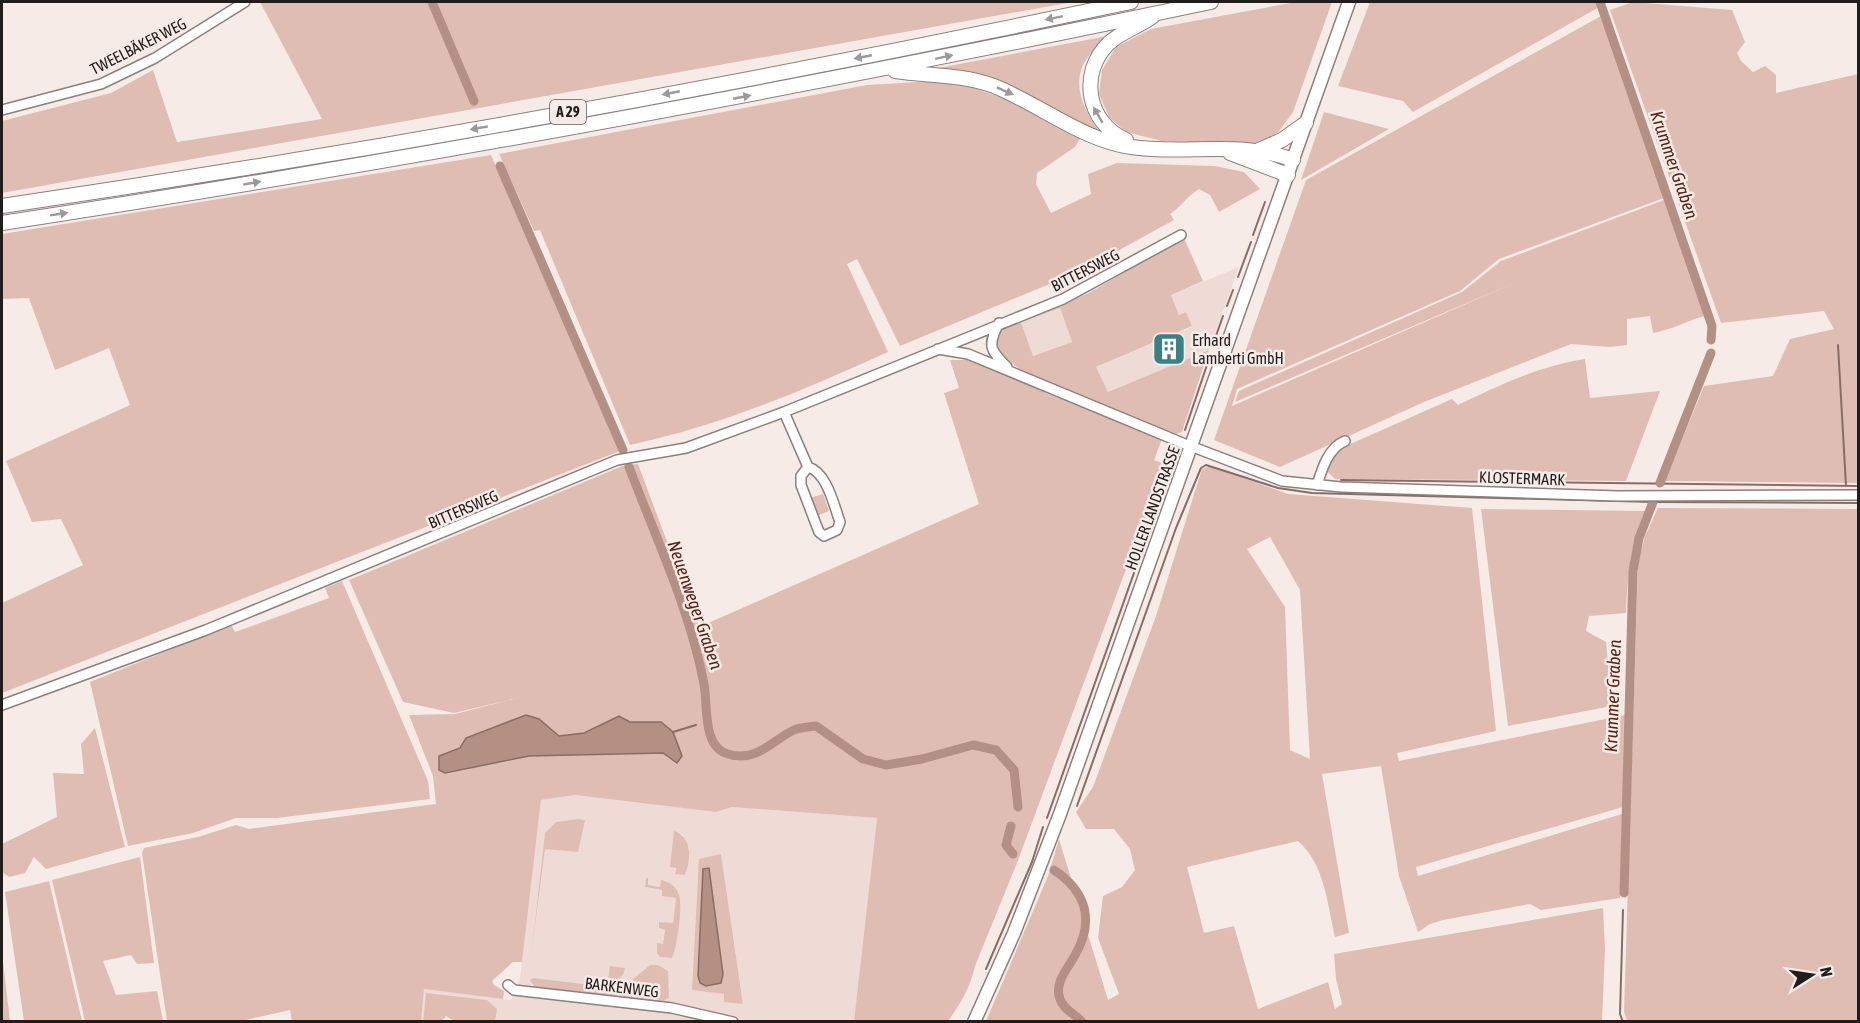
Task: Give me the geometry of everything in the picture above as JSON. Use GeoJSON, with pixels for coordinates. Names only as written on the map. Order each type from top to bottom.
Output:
{"type":"FeatureCollection","features":[{"type":"Feature","properties":{"kind":"highway","name":"A 29"},"geometry":{"type":"LineString","coordinates":[[2,206],[153,184],[590,108],[917,47],[1131,2]]}},
{"type":"Feature","properties":{"kind":"highway","name":"A 29"},"geometry":{"type":"LineString","coordinates":[[2,223],[582,127],[886,69],[1211,2]]}},
{"type":"Feature","properties":{"kind":"highway"},"geometry":{"type":"LineString","coordinates":[[1145,148],[1122,139],[1104,125],[1092,105],[1090,81],[1097,58],[1108,44],[1158,13]]}},
{"type":"Feature","properties":{"kind":"highway"},"geometry":{"type":"LineString","coordinates":[[886,69],[970,78],[1034,104],[1090,134],[1123,146],[1225,152],[1259,150],[1293,160]]}},
{"type":"Feature","properties":{"kind":"highway"},"geometry":{"type":"LineString","coordinates":[[1259,150],[1282,140],[1306,123]]}},
{"type":"Feature","properties":{"kind":"highway"},"geometry":{"type":"LineString","coordinates":[[1225,152],[1288,175]]}},
{"type":"Feature","properties":{"kind":"main road","name":"HOLLER LANDSTRASSE"},"geometry":{"type":"LineString","coordinates":[[974,1022],[1014,933],[1055,827],[1349,2]]}},
{"type":"Feature","properties":{"kind":"street","name":"TWEELBÄKER WEG"},"geometry":{"type":"LineString","coordinates":[[2,110],[100,84],[155,58],[245,2]]}},
{"type":"Feature","properties":{"kind":"street","name":"BITTERSWEG"},"geometry":{"type":"LineString","coordinates":[[2,705],[217,626],[617,460],[686,448],[784,412],[1063,299],[1181,235]]}},
{"type":"Feature","properties":{"kind":"street"},"geometry":{"type":"LineString","coordinates":[[999,324],[991,338],[992,352],[1011,371]]}},
{"type":"Feature","properties":{"kind":"street"},"geometry":{"type":"LineString","coordinates":[[938,349],[968,354],[1192,447]]}},
{"type":"Feature","properties":{"kind":"street"},"geometry":{"type":"LineString","coordinates":[[784,412],[808,467]]}},
{"type":"Feature","properties":{"kind":"street"},"geometry":{"type":"LineString","coordinates":[[1317,485],[1323,466],[1336,445],[1345,441]]}},
{"type":"Feature","properties":{"kind":"street","name":"KLOSTERMARK"},"geometry":{"type":"LineString","coordinates":[[1192,447],[1282,481],[1317,485],[1618,496],[1858,495]]}},
{"type":"Feature","properties":{"kind":"street"},"geometry":{"type":"LineString","coordinates":[[808,467],[815,469],[821,475],[840,522],[837,531],[824,536],[819,532],[801,485],[801,476],[808,467]]}},
{"type":"Feature","properties":{"kind":"street","name":"BARKENWEG"},"geometry":{"type":"LineString","coordinates":[[508,985],[514,990],[672,1008],[733,1022]]}},
{"type":"Feature","properties":{"kind":"shaded area"},"geometry":{"type":"Polygon","coordinates":[[[260,2],[1073,2],[2,193],[2,121],[111,93],[153,70],[177,142],[322,119],[260,2]]]}},
{"type":"Feature","properties":{"kind":"shaded area"},"geometry":{"type":"Polygon","coordinates":[[[1296,2],[1332,2],[1293,112],[1274,138],[1260,144],[1162,141],[1126,132],[1109,117],[1099,94],[1102,70],[1116,47],[1151,29],[1296,2]]]}},
{"type":"Feature","properties":{"kind":"shaded area"},"geometry":{"type":"Polygon","coordinates":[[[1370,2],[1608,2],[1413,112],[1403,101],[1338,86],[1370,2]]]}},
{"type":"Feature","properties":{"kind":"shaded area"},"geometry":{"type":"Polygon","coordinates":[[[1633,2],[1732,10],[1745,42],[1737,53],[1741,61],[1753,72],[1765,66],[1776,75],[1776,93],[1858,74],[1858,483],[1665,481],[1704,386],[1773,376],[1790,339],[1834,329],[1824,311],[1721,323],[1610,10],[1633,2]]]}},
{"type":"Feature","properties":{"kind":"shaded area"},"geometry":{"type":"Polygon","coordinates":[[[1601,16],[1664,198],[1499,259],[1460,291],[1237,389],[1232,406],[1514,283],[1235,402],[1239,391],[1462,292],[1501,261],[1664,200],[1705,316],[1653,333],[1650,316],[1627,319],[1627,345],[1610,347],[1571,344],[1424,402],[1280,467],[1214,440],[1306,180],[1601,16]]]}},
{"type":"Feature","properties":{"kind":"shaded area"},"geometry":{"type":"Polygon","coordinates":[[[1108,36],[1085,61],[1079,83],[1086,111],[1102,134],[1004,82],[938,68],[1108,36]]]}},
{"type":"Feature","properties":{"kind":"shaded area"},"geometry":{"type":"Polygon","coordinates":[[[951,80],[1008,100],[1081,137],[1075,147],[1037,173],[1036,184],[1051,213],[1091,194],[1088,174],[1117,163],[1215,166],[1244,172],[1260,189],[1219,212],[1210,195],[1199,189],[1170,214],[1174,220],[1081,271],[900,346],[857,259],[847,264],[888,352],[761,406],[696,428],[630,445],[540,230],[534,231],[499,154],[867,85],[951,80]]]}},
{"type":"Feature","properties":{"kind":"shaded area"},"geometry":{"type":"Polygon","coordinates":[[[1324,112],[1389,129],[1301,180],[1324,112]]]}},
{"type":"Feature","properties":{"kind":"shaded area"},"geometry":{"type":"Polygon","coordinates":[[[491,155],[620,451],[2,693],[2,603],[83,565],[61,519],[32,522],[6,461],[130,405],[109,348],[55,370],[29,298],[2,299],[2,234],[491,155]]]}},
{"type":"Feature","properties":{"kind":"shaded area"},"geometry":{"type":"Polygon","coordinates":[[[1184,238],[1203,281],[1171,295],[1179,315],[1186,312],[1192,326],[1096,367],[1108,392],[1209,350],[1182,432],[1176,434],[1021,370],[998,353],[996,337],[1000,327],[1087,294],[1184,238]],[[1060,308],[1021,322],[1033,356],[1072,342],[1060,308]]]}},
{"type":"Feature","properties":{"kind":"shaded area"},"geometry":{"type":"Polygon","coordinates":[[[1239,267],[1209,350],[1108,392],[1096,367],[1192,327],[1186,312],[1179,315],[1171,295],[1239,267]]]}},
{"type":"Feature","properties":{"kind":"shaded area"},"geometry":{"type":"Polygon","coordinates":[[[1060,308],[1072,342],[1033,356],[1021,322],[1060,308]]]}},
{"type":"Feature","properties":{"kind":"shaded area"},"geometry":{"type":"Polygon","coordinates":[[[1585,359],[1590,398],[1660,391],[1626,481],[1335,479],[1326,470],[1339,449],[1452,399],[1458,405],[1536,371],[1585,359]]]}},
{"type":"Feature","properties":{"kind":"shaded area"},"geometry":{"type":"Polygon","coordinates":[[[950,360],[970,360],[1043,389],[1045,393],[1162,439],[1154,460],[1165,464],[1017,863],[968,988],[948,1021],[854,1021],[877,818],[732,807],[716,812],[575,795],[541,800],[522,962],[513,962],[492,981],[504,991],[503,999],[424,989],[421,1022],[292,1021],[290,1010],[241,1021],[167,1021],[142,853],[144,848],[198,837],[236,825],[249,829],[436,804],[433,776],[409,715],[455,714],[521,697],[454,713],[403,702],[349,580],[625,465],[638,464],[699,627],[979,504],[944,393],[959,388],[950,360]],[[619,716],[584,733],[559,736],[539,719],[439,756],[445,773],[529,756],[663,753],[661,722],[630,722],[619,716]]]}},
{"type":"Feature","properties":{"kind":"shaded area"},"geometry":{"type":"Polygon","coordinates":[[[1210,466],[1288,494],[1472,508],[1496,731],[1397,753],[1399,761],[1625,715],[1623,807],[1416,867],[1418,876],[1622,814],[1620,898],[1541,910],[1530,904],[1443,920],[1430,924],[1418,932],[1399,876],[1381,766],[1322,774],[1349,933],[1335,937],[1324,885],[1314,861],[1298,841],[1187,867],[1204,933],[1234,926],[1258,1009],[1328,982],[1335,1009],[1342,1004],[1336,979],[1334,954],[1603,908],[1605,949],[1602,1021],[986,1021],[1048,876],[1059,839],[1108,1000],[1119,994],[1098,938],[1103,896],[1122,887],[1135,870],[1130,849],[1114,829],[1086,829],[1076,812],[1093,787],[1156,616],[1202,469],[1210,466]],[[1270,537],[1247,549],[1285,607],[1290,750],[1310,759],[1300,590],[1270,537]]]}},
{"type":"Feature","properties":{"kind":"shaded area"},"geometry":{"type":"Polygon","coordinates":[[[823,494],[829,511],[817,516],[810,498],[823,494]]]}},
{"type":"Feature","properties":{"kind":"shaded area"},"geometry":{"type":"Polygon","coordinates":[[[1658,508],[1858,509],[1858,1021],[1627,1021],[1624,1012],[1638,564],[1645,536],[1658,508]]]}},
{"type":"Feature","properties":{"kind":"shaded area"},"geometry":{"type":"Polygon","coordinates":[[[1481,509],[1645,511],[1633,548],[1626,613],[1589,616],[1586,631],[1606,642],[1612,706],[1508,726],[1481,509]]]}},
{"type":"Feature","properties":{"kind":"shaded area"},"geometry":{"type":"Polygon","coordinates":[[[342,581],[428,781],[430,799],[277,818],[236,818],[193,833],[128,846],[90,682],[231,625],[235,632],[329,598],[325,588],[342,581]]]}},
{"type":"Feature","properties":{"kind":"shaded area"},"geometry":{"type":"Polygon","coordinates":[[[526,715],[539,719],[559,736],[584,733],[619,716],[630,722],[661,722],[673,732],[682,756],[677,763],[663,753],[529,756],[445,773],[439,770],[439,756],[460,748],[466,738],[526,715]]]}},
{"type":"Feature","properties":{"kind":"shaded area"},"geometry":{"type":"Polygon","coordinates":[[[95,728],[125,847],[46,869],[34,857],[25,873],[9,877],[2,872],[2,844],[57,817],[53,773],[84,774],[81,744],[95,728]]]}},
{"type":"Feature","properties":{"kind":"shaded area"},"geometry":{"type":"Polygon","coordinates":[[[575,795],[716,812],[732,807],[877,818],[854,1021],[493,1021],[426,993],[423,1021],[421,1022],[424,989],[511,1000],[520,978],[541,800],[575,795]],[[578,819],[556,822],[545,833],[531,957],[545,848],[578,852],[578,819]],[[674,831],[675,874],[686,874],[689,847],[683,835],[674,831]],[[720,854],[692,990],[725,994],[743,1003],[720,854]],[[646,878],[645,887],[663,890],[676,898],[673,924],[660,922],[659,928],[665,929],[663,944],[658,955],[672,958],[680,900],[660,887],[647,885],[646,878]],[[650,965],[627,984],[617,988],[532,978],[532,986],[661,1002],[670,985],[668,985],[665,969],[650,965]]]}},
{"type":"Feature","properties":{"kind":"shaded area"},"geometry":{"type":"Polygon","coordinates":[[[585,820],[578,852],[545,849],[531,957],[545,833],[556,822],[585,820]]]}},
{"type":"Feature","properties":{"kind":"shaded area"},"geometry":{"type":"Polygon","coordinates":[[[674,831],[685,838],[689,850],[685,875],[675,874],[676,868],[670,867],[674,831]]]}},
{"type":"Feature","properties":{"kind":"shaded area"},"geometry":{"type":"Polygon","coordinates":[[[721,854],[743,1004],[724,1002],[724,994],[692,990],[699,859],[721,854]],[[703,869],[698,976],[700,983],[713,985],[703,869]]]}},
{"type":"Feature","properties":{"kind":"shaded area"},"geometry":{"type":"Polygon","coordinates":[[[140,857],[154,963],[137,964],[131,955],[103,961],[116,995],[157,991],[163,1021],[85,1021],[52,880],[140,857]]]}},
{"type":"Feature","properties":{"kind":"shaded area"},"geometry":{"type":"Polygon","coordinates":[[[709,868],[723,974],[721,983],[706,986],[700,983],[698,976],[703,869],[709,868]]]}},
{"type":"Feature","properties":{"kind":"shaded area"},"geometry":{"type":"Polygon","coordinates":[[[646,878],[648,878],[648,885],[660,887],[661,880],[670,883],[679,895],[679,927],[672,958],[660,957],[657,953],[657,943],[663,944],[665,930],[659,928],[659,922],[673,923],[676,898],[662,896],[662,890],[645,887],[646,878]]]}},
{"type":"Feature","properties":{"kind":"shaded area"},"geometry":{"type":"Polygon","coordinates":[[[49,881],[82,1021],[24,1021],[5,892],[49,881]]]}},
{"type":"Feature","properties":{"kind":"shaded area"},"geometry":{"type":"Polygon","coordinates":[[[2,953],[10,1021],[2,1021],[2,953]]]}},
{"type":"Feature","properties":{"kind":"shaded area"},"geometry":{"type":"Polygon","coordinates":[[[650,965],[658,965],[668,971],[669,998],[661,1002],[535,988],[530,980],[533,978],[617,988],[627,984],[650,965]]]}},
{"type":"Feature","properties":{"kind":"shaded area"},"geometry":{"type":"Polygon","coordinates":[[[610,966],[625,968],[622,976],[608,981],[610,966]]]}},
{"type":"Feature","properties":{"kind":"shaded area"},"geometry":{"type":"Polygon","coordinates":[[[426,993],[487,1000],[497,1009],[495,1021],[454,1021],[446,1016],[442,1021],[423,1022],[426,993]]]}},
{"type":"Feature","properties":{"kind":"waterway","name":"Neuenweger Graben"},"geometry":{"type":"LineString","coordinates":[[432,2],[474,101]]}},
{"type":"Feature","properties":{"kind":"waterway","name":"Krummer Graben"},"geometry":{"type":"LineString","coordinates":[[1600,2],[1712,326],[1711,340]]}},
{"type":"Feature","properties":{"kind":"waterway","name":"Neuenweger Graben"},"geometry":{"type":"LineString","coordinates":[[500,166],[623,450]]}},
{"type":"Feature","properties":{"kind":"waterway"},"geometry":{"type":"LineString","coordinates":[[1253,235],[1265,202]]}},
{"type":"Feature","properties":{"kind":"waterway"},"geometry":{"type":"LineString","coordinates":[[1238,277],[1251,242]]}},
{"type":"Feature","properties":{"kind":"waterway"},"geometry":{"type":"LineString","coordinates":[[1227,306],[1233,290]]}},
{"type":"Feature","properties":{"kind":"waterway"},"geometry":{"type":"LineString","coordinates":[[1212,347],[1223,316]]}},
{"type":"Feature","properties":{"kind":"waterway"},"geometry":{"type":"LineString","coordinates":[[1838,345],[1846,486]]}},
{"type":"Feature","properties":{"kind":"waterway","name":"Krummer Graben"},"geometry":{"type":"LineString","coordinates":[[1660,483],[1711,353]]}},
{"type":"Feature","properties":{"kind":"waterway"},"geometry":{"type":"LineString","coordinates":[[1185,430],[1210,356]]}},
{"type":"Feature","properties":{"kind":"waterway"},"geometry":{"type":"LineString","coordinates":[[1077,806],[1176,528],[1201,468],[1206,465],[1278,488],[1312,493],[1653,502],[1858,503]]}},
{"type":"Feature","properties":{"kind":"waterway","name":"Neuenweger Graben"},"geometry":{"type":"LineString","coordinates":[[629,467],[690,629],[704,684],[710,734],[720,750],[728,754],[747,756],[763,750],[794,730],[816,726],[863,759],[886,765],[922,759],[973,745],[996,750],[1014,770],[1018,807]]}},
{"type":"Feature","properties":{"kind":"waterway"},"geometry":{"type":"LineString","coordinates":[[1047,818],[1167,480]]}},
{"type":"Feature","properties":{"kind":"waterway"},"geometry":{"type":"LineString","coordinates":[[1341,480],[1858,486]]}},
{"type":"Feature","properties":{"kind":"waterway","name":"Krummer Graben"},"geometry":{"type":"LineString","coordinates":[[1624,893],[1633,571],[1639,538],[1653,502]]}},
{"type":"Feature","properties":{"kind":"waterway","name":"Neuenweger Graben"},"geometry":{"type":"LineString","coordinates":[[673,732],[696,725]]}},
{"type":"Feature","properties":{"kind":"waterway","name":"Neuenweger Graben"},"geometry":{"type":"LineString","coordinates":[[1011,826],[1006,845],[1013,854]]}},
{"type":"Feature","properties":{"kind":"waterway"},"geometry":{"type":"LineString","coordinates":[[986,969],[1032,862],[1043,827]]}},
{"type":"Feature","properties":{"kind":"waterway","name":"Neuenweger Graben"},"geometry":{"type":"LineString","coordinates":[[1054,870],[1074,888],[1084,909],[1086,920],[1081,944],[1062,977],[1059,988],[1062,1003],[1066,1009],[1082,1022]]}},
{"type":"Feature","properties":{"kind":"waterway","name":"Krummer Graben"},"geometry":{"type":"LineString","coordinates":[[1623,910],[1620,1014],[1623,1022]]}},
{"type":"Feature","properties":{"kind":"place","name":"Erhard Lamberti GmbH"},"geometry":{"type":"Point","coordinates":[1169,349]}}]}
